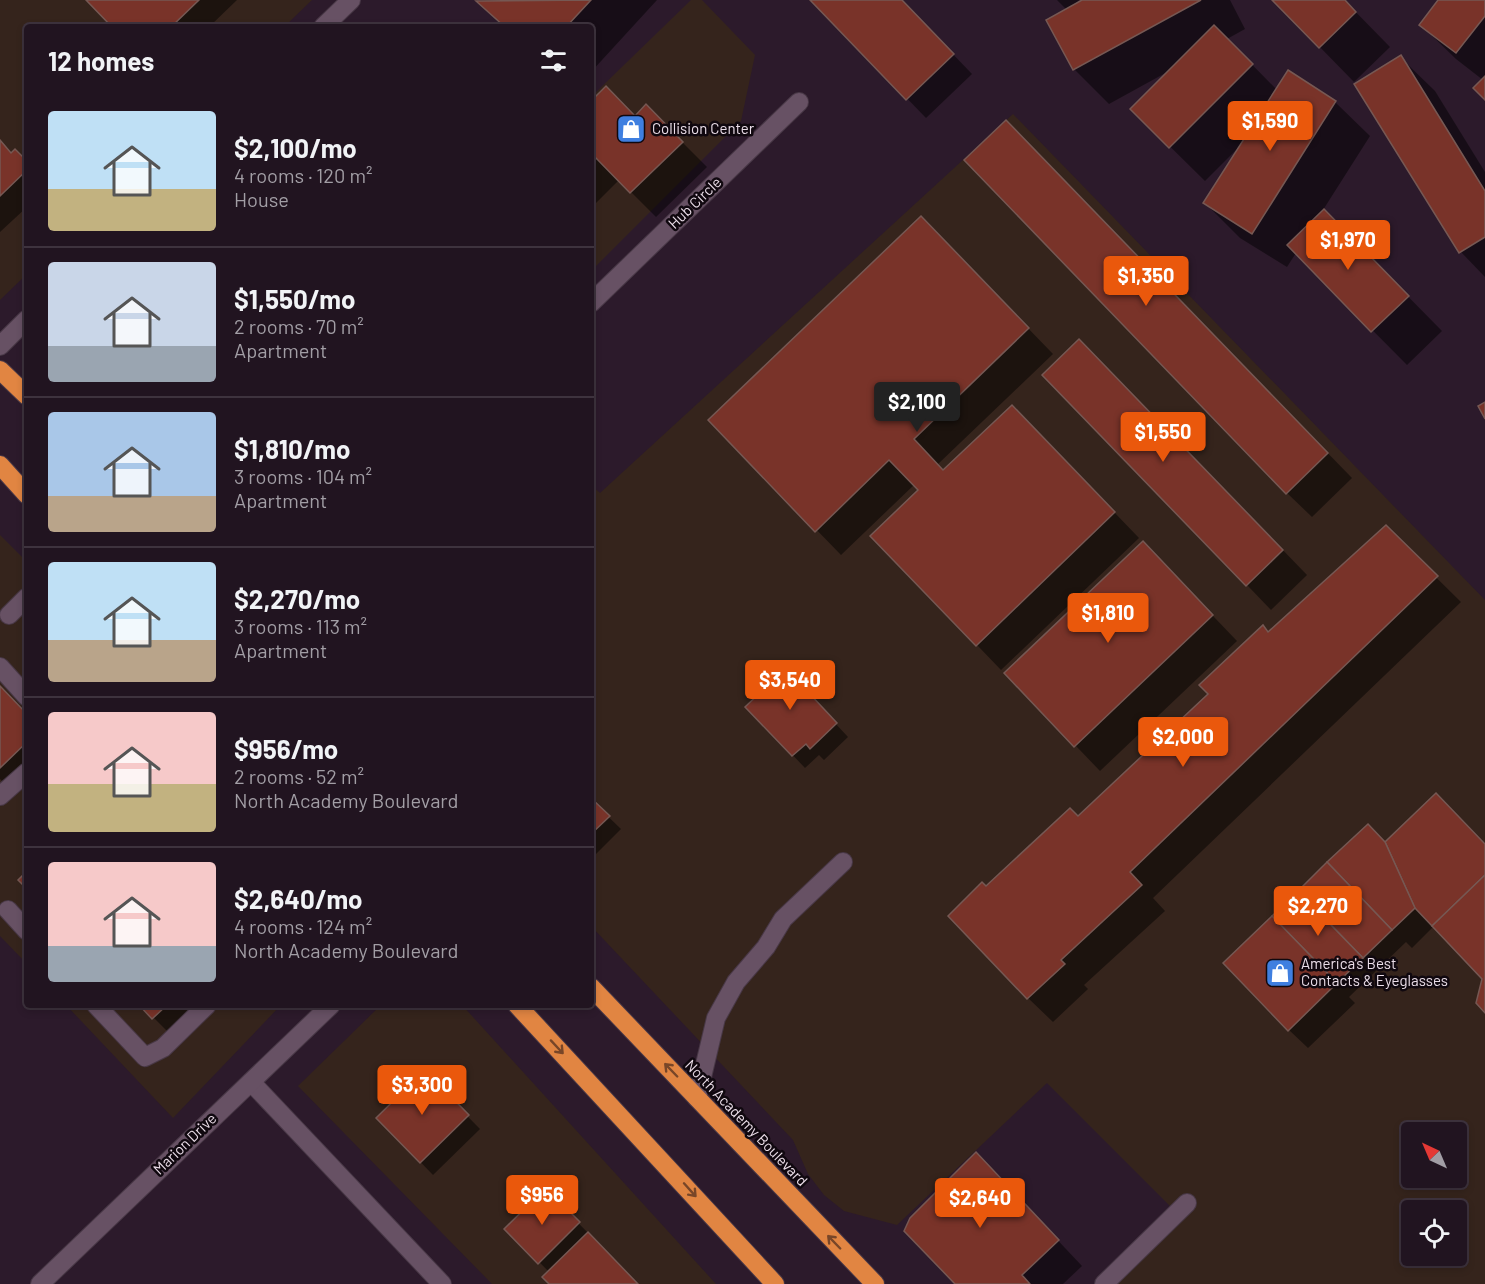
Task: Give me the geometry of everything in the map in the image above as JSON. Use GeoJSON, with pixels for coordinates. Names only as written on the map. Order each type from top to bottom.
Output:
{"type":"FeatureCollection","features":[{"type":"Feature","properties":{"kind":"highway"},"geometry":{"type":"LineString","coordinates":[[0,370],[24,393]]}},
{"type":"Feature","properties":{"kind":"highway"},"geometry":{"type":"LineString","coordinates":[[0,465],[24,492]]}},
{"type":"Feature","properties":{"kind":"highway","name":"North Academy Boulevard"},"geometry":{"type":"LineString","coordinates":[[594,990],[875,1284]]}},
{"type":"Feature","properties":{"kind":"highway"},"geometry":{"type":"LineString","coordinates":[[520,1008],[775,1284]]}},
{"type":"Feature","properties":{"kind":"street"},"geometry":{"type":"LineString","coordinates":[[326,24],[351,0]]}},
{"type":"Feature","properties":{"kind":"street","name":"Hub Circle"},"geometry":{"type":"LineString","coordinates":[[594,300],[799,102]]}},
{"type":"Feature","properties":{"kind":"street"},"geometry":{"type":"LineString","coordinates":[[0,346],[24,322]]}},
{"type":"Feature","properties":{"kind":"street"},"geometry":{"type":"LineString","coordinates":[[9,615],[24,600]]}},
{"type":"Feature","properties":{"kind":"street"},"geometry":{"type":"LineString","coordinates":[[0,667],[24,694]]}},
{"type":"Feature","properties":{"kind":"street"},"geometry":{"type":"LineString","coordinates":[[0,796],[24,775]]}},
{"type":"Feature","properties":{"kind":"street"},"geometry":{"type":"LineString","coordinates":[[697,1098],[716,1018],[736,982],[766,948],[783,919],[843,862]]}},
{"type":"Feature","properties":{"kind":"street"},"geometry":{"type":"LineString","coordinates":[[8,910],[24,928]]}},
{"type":"Feature","properties":{"kind":"street"},"geometry":{"type":"LineString","coordinates":[[99,1008],[145,1057],[163,1048],[204,1008]]}},
{"type":"Feature","properties":{"kind":"street","name":"Marion Drive"},"geometry":{"type":"LineString","coordinates":[[40,1284],[328,1008]]}},
{"type":"Feature","properties":{"kind":"street"},"geometry":{"type":"LineString","coordinates":[[251,1082],[442,1284]]}},
{"type":"Feature","properties":{"kind":"street"},"geometry":{"type":"LineString","coordinates":[[1104,1284],[1187,1203]]}},
{"type":"Feature","properties":{"kind":"shaded area"},"geometry":{"type":"Polygon","coordinates":[[[0,0],[312,0],[287,24],[24,24],[24,277],[0,300],[0,0]]]}},
{"type":"Feature","properties":{"kind":"shaded area"},"geometry":{"type":"Polygon","coordinates":[[[691,0],[702,0],[755,55],[741,121],[594,268],[594,94],[691,0]]]}},
{"type":"Feature","properties":{"kind":"shaded area"},"geometry":{"type":"Polygon","coordinates":[[[1013,114],[1485,600],[1485,1284],[1096,1284],[1174,1210],[1047,1083],[897,1225],[844,1211],[824,1195],[808,1174],[793,1140],[594,929],[594,488],[600,493],[1013,114]]]}},
{"type":"Feature","properties":{"kind":"shaded area"},"geometry":{"type":"Polygon","coordinates":[[[0,535],[24,559],[24,961],[0,936],[0,535]]]}},
{"type":"Feature","properties":{"kind":"shaded area"},"geometry":{"type":"Polygon","coordinates":[[[69,1008],[278,1008],[173,1118],[69,1008]]]}},
{"type":"Feature","properties":{"kind":"shaded area"},"geometry":{"type":"Polygon","coordinates":[[[378,1008],[465,1008],[716,1284],[492,1284],[298,1086],[378,1008]]]}},
{"type":"Feature","properties":{"kind":"building"},"geometry":{"type":"Polygon","coordinates":[[[86,0],[199,0],[174,24],[109,24],[86,0]]]}},
{"type":"Feature","properties":{"kind":"building"},"geometry":{"type":"Polygon","coordinates":[[[591,0],[569,24],[502,24],[476,1],[591,0]]]}},
{"type":"Feature","properties":{"kind":"building"},"geometry":{"type":"Polygon","coordinates":[[[810,0],[902,0],[954,54],[906,100],[810,0]]]}},
{"type":"Feature","properties":{"kind":"building"},"geometry":{"type":"Polygon","coordinates":[[[1082,0],[1201,0],[1073,70],[1046,20],[1082,0]]]}},
{"type":"Feature","properties":{"kind":"building"},"geometry":{"type":"Polygon","coordinates":[[[1272,0],[1345,0],[1356,12],[1319,48],[1272,0]]]}},
{"type":"Feature","properties":{"kind":"building"},"geometry":{"type":"Polygon","coordinates":[[[1438,0],[1485,0],[1485,16],[1456,53],[1419,25],[1438,0]]]}},
{"type":"Feature","properties":{"kind":"building"},"geometry":{"type":"Polygon","coordinates":[[[1214,25],[1253,64],[1169,148],[1130,109],[1214,25]]]}},
{"type":"Feature","properties":{"kind":"building"},"geometry":{"type":"Polygon","coordinates":[[[1401,55],[1485,191],[1485,237],[1459,253],[1354,84],[1401,55]]]}},
{"type":"Feature","properties":{"kind":"building"},"geometry":{"type":"Polygon","coordinates":[[[1288,70],[1336,101],[1252,234],[1203,203],[1288,70]]]}},
{"type":"Feature","properties":{"kind":"building"},"geometry":{"type":"Polygon","coordinates":[[[1485,76],[1485,100],[1473,88],[1485,76]]]}},
{"type":"Feature","properties":{"kind":"building","name":"Collision Center"},"geometry":{"type":"Polygon","coordinates":[[[606,86],[635,116],[646,104],[683,142],[630,193],[594,156],[594,98],[606,86]]]}},
{"type":"Feature","properties":{"kind":"building"},"geometry":{"type":"Polygon","coordinates":[[[1006,120],[1328,453],[1286,494],[964,160],[1006,120]]]}},
{"type":"Feature","properties":{"kind":"building"},"geometry":{"type":"Polygon","coordinates":[[[0,140],[11,153],[15,149],[24,158],[24,173],[0,196],[0,140]]]}},
{"type":"Feature","properties":{"kind":"building"},"geometry":{"type":"Polygon","coordinates":[[[1324,209],[1409,296],[1371,332],[1287,245],[1324,209]]]}},
{"type":"Feature","properties":{"kind":"building"},"geometry":{"type":"Polygon","coordinates":[[[921,216],[1029,328],[914,439],[943,470],[1012,405],[1115,512],[976,646],[870,536],[918,490],[889,460],[815,532],[708,420],[921,216]]]}},
{"type":"Feature","properties":{"kind":"building"},"geometry":{"type":"Polygon","coordinates":[[[1079,339],[1283,550],[1246,586],[1042,375],[1079,339]]]}},
{"type":"Feature","properties":{"kind":"building"},"geometry":{"type":"Polygon","coordinates":[[[1485,402],[1485,419],[1478,406],[1485,402]]]}},
{"type":"Feature","properties":{"kind":"building"},"geometry":{"type":"Polygon","coordinates":[[[1386,525],[1438,576],[1130,872],[1142,885],[1061,960],[1065,964],[1027,999],[948,916],[982,882],[986,886],[1070,808],[1078,816],[1208,694],[1199,685],[1263,625],[1268,632],[1386,525]]]}},
{"type":"Feature","properties":{"kind":"building"},"geometry":{"type":"Polygon","coordinates":[[[1143,541],[1213,615],[1074,747],[1004,673],[1143,541]]]}},
{"type":"Feature","properties":{"kind":"building"},"geometry":{"type":"Polygon","coordinates":[[[780,662],[837,723],[810,749],[806,744],[792,756],[745,707],[765,688],[759,682],[780,662]]]}},
{"type":"Feature","properties":{"kind":"building"},"geometry":{"type":"Polygon","coordinates":[[[0,686],[24,711],[24,745],[0,768],[0,686]]]}},
{"type":"Feature","properties":{"kind":"building"},"geometry":{"type":"Polygon","coordinates":[[[1436,793],[1485,844],[1485,875],[1432,926],[1415,908],[1385,842],[1436,793]]]}},
{"type":"Feature","properties":{"kind":"building"},"geometry":{"type":"Polygon","coordinates":[[[594,801],[610,816],[594,831],[594,801]]]}},
{"type":"Feature","properties":{"kind":"building"},"geometry":{"type":"Polygon","coordinates":[[[1368,824],[1385,842],[1415,908],[1392,930],[1327,862],[1368,824]]]}},
{"type":"Feature","properties":{"kind":"building"},"geometry":{"type":"Polygon","coordinates":[[[1327,862],[1392,930],[1363,958],[1298,891],[1327,862]]]}},
{"type":"Feature","properties":{"kind":"building"},"geometry":{"type":"Polygon","coordinates":[[[24,874],[24,886],[18,880],[24,874]]]}},
{"type":"Feature","properties":{"kind":"building"},"geometry":{"type":"Polygon","coordinates":[[[1485,875],[1485,1013],[1476,1003],[1482,979],[1432,926],[1485,875]]]}},
{"type":"Feature","properties":{"kind":"building"},"geometry":{"type":"Polygon","coordinates":[[[1298,891],[1363,958],[1337,983],[1272,916],[1298,891]]]}},
{"type":"Feature","properties":{"kind":"building","name":"America's Best Contacts & Eyeglasses"},"geometry":{"type":"Polygon","coordinates":[[[1272,916],[1337,983],[1288,1031],[1223,963],[1272,916]]]}},
{"type":"Feature","properties":{"kind":"building"},"geometry":{"type":"Polygon","coordinates":[[[142,1008],[164,1008],[152,1019],[142,1008]]]}},
{"type":"Feature","properties":{"kind":"building"},"geometry":{"type":"Polygon","coordinates":[[[425,1070],[469,1115],[420,1163],[376,1118],[425,1070]]]}},
{"type":"Feature","properties":{"kind":"building"},"geometry":{"type":"Polygon","coordinates":[[[976,1152],[1059,1240],[1022,1275],[1030,1284],[955,1284],[904,1231],[910,1218],[976,1152]]]}},
{"type":"Feature","properties":{"kind":"building"},"geometry":{"type":"Polygon","coordinates":[[[546,1188],[580,1222],[538,1264],[504,1229],[546,1188]]]}},
{"type":"Feature","properties":{"kind":"building"},"geometry":{"type":"Polygon","coordinates":[[[588,1232],[638,1284],[549,1284],[542,1277],[588,1232]]]}},
{"type":"Feature","properties":{"kind":"place","name":"Collision Center"},"geometry":{"type":"Point","coordinates":[631,129]}},
{"type":"Feature","properties":{"kind":"place","name":"America's Best Contacts & Eyeglasses"},"geometry":{"type":"Point","coordinates":[1280,973]}}]}
